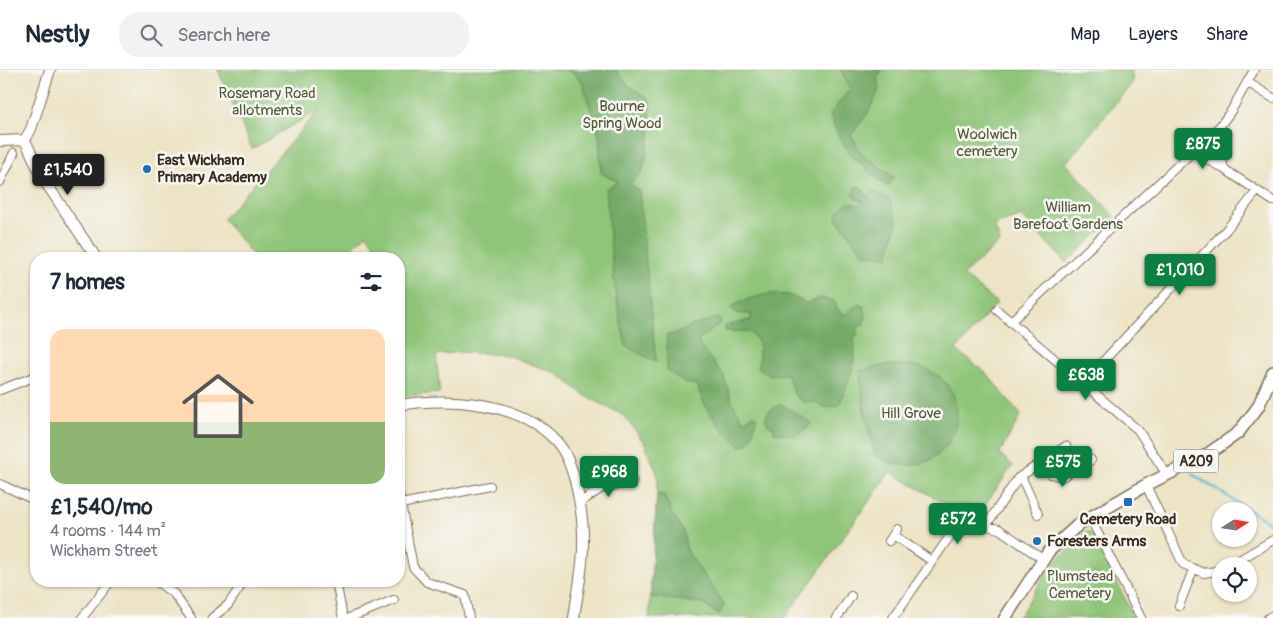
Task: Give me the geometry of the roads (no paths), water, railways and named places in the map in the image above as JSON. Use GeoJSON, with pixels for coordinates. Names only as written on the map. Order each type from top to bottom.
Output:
{"type":"FeatureCollection","features":[{"type":"Feature","properties":{"kind":"main road","name":"A209"},"geometry":{"type":"LineString","coordinates":[[1005,618],[1055,544],[1089,516],[1218,449],[1246,425],[1258,407],[1273,372]]}},
{"type":"Feature","properties":{"kind":"street"},"geometry":{"type":"LineString","coordinates":[[25,140],[31,129],[50,70]]}},
{"type":"Feature","properties":{"kind":"street"},"geometry":{"type":"LineString","coordinates":[[1010,322],[1220,126],[1232,111],[1254,70]]}},
{"type":"Feature","properties":{"kind":"street"},"geometry":{"type":"LineString","coordinates":[[1247,82],[1273,98]]}},
{"type":"Feature","properties":{"kind":"street"},"geometry":{"type":"LineString","coordinates":[[1220,126],[1221,156],[1224,169]]}},
{"type":"Feature","properties":{"kind":"street"},"geometry":{"type":"LineString","coordinates":[[0,141],[25,140]]}},
{"type":"Feature","properties":{"kind":"street"},"geometry":{"type":"LineString","coordinates":[[25,140],[42,177],[92,252]]}},
{"type":"Feature","properties":{"kind":"street"},"geometry":{"type":"LineString","coordinates":[[1194,151],[1273,201]]}},
{"type":"Feature","properties":{"kind":"street"},"geometry":{"type":"LineString","coordinates":[[0,182],[14,153]]}},
{"type":"Feature","properties":{"kind":"street"},"geometry":{"type":"LineString","coordinates":[[1082,384],[1226,230],[1258,191]]}},
{"type":"Feature","properties":{"kind":"street"},"geometry":{"type":"LineString","coordinates":[[997,310],[1138,430],[1167,475]]}},
{"type":"Feature","properties":{"kind":"street"},"geometry":{"type":"LineString","coordinates":[[0,390],[30,378]]}},
{"type":"Feature","properties":{"kind":"street"},"geometry":{"type":"LineString","coordinates":[[405,404],[424,402],[475,403],[492,406],[520,417],[557,441],[571,469],[579,503],[584,545],[574,618]]}},
{"type":"Feature","properties":{"kind":"street"},"geometry":{"type":"LineString","coordinates":[[987,524],[1015,480],[1066,446]]}},
{"type":"Feature","properties":{"kind":"street"},"geometry":{"type":"LineString","coordinates":[[1042,462],[1051,474],[1062,477],[1091,460]]}},
{"type":"Feature","properties":{"kind":"street"},"geometry":{"type":"LineString","coordinates":[[1021,476],[1038,514]]}},
{"type":"Feature","properties":{"kind":"street"},"geometry":{"type":"LineString","coordinates":[[579,503],[602,488],[633,482]]}},
{"type":"Feature","properties":{"kind":"street"},"geometry":{"type":"LineString","coordinates":[[0,484],[30,498]]}},
{"type":"Feature","properties":{"kind":"street"},"geometry":{"type":"LineString","coordinates":[[1146,485],[1183,564],[1193,570],[1212,573]]}},
{"type":"Feature","properties":{"kind":"street"},"geometry":{"type":"LineString","coordinates":[[405,503],[490,486]]}},
{"type":"Feature","properties":{"kind":"street"},"geometry":{"type":"LineString","coordinates":[[1089,516],[1141,618]]}},
{"type":"Feature","properties":{"kind":"street"},"geometry":{"type":"LineString","coordinates":[[893,618],[961,520],[987,524],[998,529],[1044,560]]}},
{"type":"Feature","properties":{"kind":"street"},"geometry":{"type":"LineString","coordinates":[[405,528],[413,567],[427,582],[465,595],[469,618]]}},
{"type":"Feature","properties":{"kind":"street"},"geometry":{"type":"LineString","coordinates":[[893,535],[932,561]]}},
{"type":"Feature","properties":{"kind":"street"},"geometry":{"type":"LineString","coordinates":[[1244,557],[1273,540]]}},
{"type":"Feature","properties":{"kind":"street"},"geometry":{"type":"LineString","coordinates":[[1179,606],[1193,570]]}},
{"type":"Feature","properties":{"kind":"street"},"geometry":{"type":"LineString","coordinates":[[82,618],[106,587]]}},
{"type":"Feature","properties":{"kind":"street"},"geometry":{"type":"LineString","coordinates":[[164,587],[174,594],[191,618]]}},
{"type":"Feature","properties":{"kind":"street"},"geometry":{"type":"LineString","coordinates":[[212,618],[228,605],[240,587]]}},
{"type":"Feature","properties":{"kind":"street"},"geometry":{"type":"LineString","coordinates":[[337,587],[343,618]]}},
{"type":"Feature","properties":{"kind":"street"},"geometry":{"type":"LineString","coordinates":[[837,618],[850,596]]}},
{"type":"Feature","properties":{"kind":"street"},"geometry":{"type":"LineString","coordinates":[[349,618],[394,600]]}},
{"type":"Feature","properties":{"kind":"street"},"geometry":{"type":"LineString","coordinates":[[1268,618],[1273,615]]}},
{"type":"Feature","properties":{"kind":"waterway"},"geometry":{"type":"LineString","coordinates":[[1192,474],[1273,525]]}},
{"type":"Feature","properties":{"kind":"place","name":"East Wickham Primary Academy"},"geometry":{"type":"Point","coordinates":[147,169]}},
{"type":"Feature","properties":{"kind":"place","name":"Cemetery Road"},"geometry":{"type":"Point","coordinates":[1128,502]}},
{"type":"Feature","properties":{"kind":"place","name":"Foresters Arms"},"geometry":{"type":"Point","coordinates":[1037,541]}},
{"type":"Feature","properties":{"kind":"park label","name":"Rosemary Road allotments"},"geometry":{"type":"Point","coordinates":[267,102]}},
{"type":"Feature","properties":{"kind":"park label","name":"Bourne Spring Wood"},"geometry":{"type":"Point","coordinates":[622,114]}},
{"type":"Feature","properties":{"kind":"park label","name":"Woolwich cemetery"},"geometry":{"type":"Point","coordinates":[987,142]}},
{"type":"Feature","properties":{"kind":"park label","name":"William Barefoot Gardens"},"geometry":{"type":"Point","coordinates":[1068,216]}},
{"type":"Feature","properties":{"kind":"park label","name":"Hill Grove"},"geometry":{"type":"Point","coordinates":[911,413]}},
{"type":"Feature","properties":{"kind":"park label","name":"Plumstead Cemetery"},"geometry":{"type":"Point","coordinates":[1080,584]}}]}
